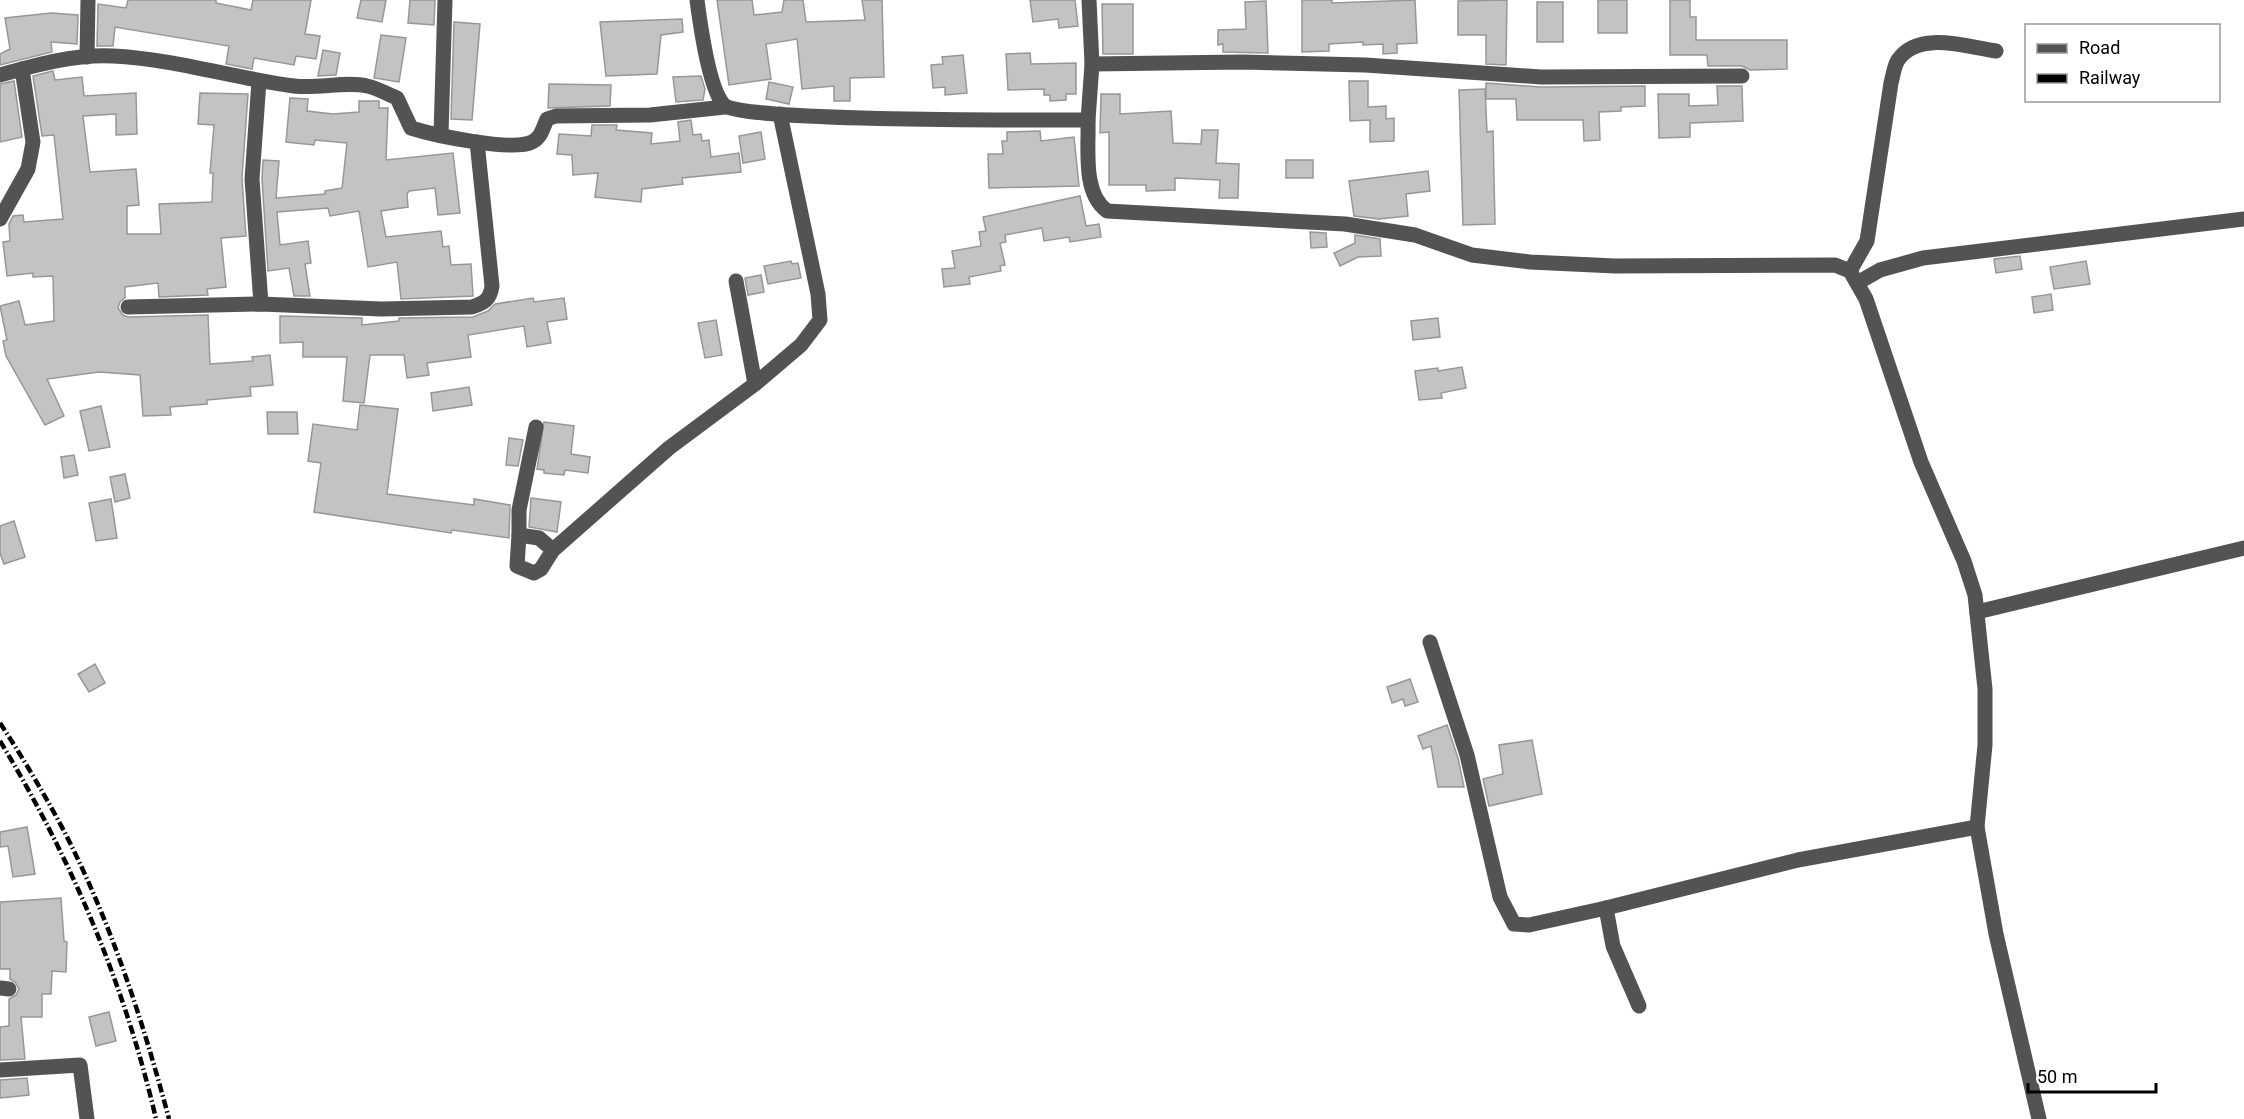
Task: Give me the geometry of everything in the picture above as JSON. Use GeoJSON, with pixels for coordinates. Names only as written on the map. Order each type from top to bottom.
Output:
{"type":"FeatureCollection","features":[{"type":"Feature","properties":{"kind":"street"},"geometry":{"type":"LineString","coordinates":[[87,57],[88,0]]}},
{"type":"Feature","properties":{"kind":"street"},"geometry":{"type":"LineString","coordinates":[[441,134],[445,0]]}},
{"type":"Feature","properties":{"kind":"street"},"geometry":{"type":"LineString","coordinates":[[697,0],[703,40],[718,95],[725,107]]}},
{"type":"Feature","properties":{"kind":"street"},"geometry":{"type":"LineString","coordinates":[[1089,0],[1092,64],[1088,120],[1092,190],[1094,198],[1107,211],[1345,224],[1414,234],[1472,255],[1530,262],[1615,266],[1835,265],[1854,277],[1921,462],[1971,579],[1986,689],[1985,745],[1977,827],[1996,934],[2040,1119]]}},
{"type":"Feature","properties":{"kind":"street"},"geometry":{"type":"LineString","coordinates":[[1854,277],[1867,241],[1891,83],[1898,60],[1917,45],[1939,42],[1996,51]]}},
{"type":"Feature","properties":{"kind":"street"},"geometry":{"type":"LineString","coordinates":[[0,75],[87,57],[113,56],[204,67],[259,81],[318,87],[365,85],[397,99],[411,128],[477,142],[523,145],[540,136],[547,119],[556,116],[650,115],[725,107],[735,111],[780,114],[921,120],[1088,120]]}},
{"type":"Feature","properties":{"kind":"street"},"geometry":{"type":"LineString","coordinates":[[1092,64],[1242,62],[1365,65],[1541,77],[1742,76]]}},
{"type":"Feature","properties":{"kind":"street"},"geometry":{"type":"LineString","coordinates":[[0,219],[28,169],[33,142],[22,69]]}},
{"type":"Feature","properties":{"kind":"street"},"geometry":{"type":"LineString","coordinates":[[259,81],[252,178],[261,304]]}},
{"type":"Feature","properties":{"kind":"street"},"geometry":{"type":"LineString","coordinates":[[536,427],[519,510],[516,561],[524,571],[534,573],[541,569],[553,550],[669,448],[755,384],[801,345],[820,320],[818,294],[780,114]]}},
{"type":"Feature","properties":{"kind":"street"},"geometry":{"type":"LineString","coordinates":[[128,307],[261,304],[381,309],[472,307],[484,303],[491,295],[492,286],[477,142]]}},
{"type":"Feature","properties":{"kind":"street"},"geometry":{"type":"LineString","coordinates":[[1854,277],[1923,258],[2244,219]]}},
{"type":"Feature","properties":{"kind":"street"},"geometry":{"type":"LineString","coordinates":[[736,281],[755,384]]}},
{"type":"Feature","properties":{"kind":"street"},"geometry":{"type":"LineString","coordinates":[[519,535],[539,538],[553,550]]}},
{"type":"Feature","properties":{"kind":"street"},"geometry":{"type":"LineString","coordinates":[[1977,612],[2244,548]]}},
{"type":"Feature","properties":{"kind":"street"},"geometry":{"type":"LineString","coordinates":[[1430,642],[1465,746],[1500,897],[1514,924],[1529,925],[1606,908],[1798,860],[1977,827]]}},
{"type":"Feature","properties":{"kind":"street"},"geometry":{"type":"LineString","coordinates":[[1606,908],[1613,946],[1639,1006]]}},
{"type":"Feature","properties":{"kind":"street"},"geometry":{"type":"LineString","coordinates":[[0,1070],[80,1065],[87,1119]]}},
{"type":"Feature","properties":{"kind":"building"},"geometry":{"type":"Polygon","coordinates":[[[128,0],[216,0],[216,3],[251,10],[253,0],[311,0],[305,34],[320,36],[316,59],[296,56],[294,65],[254,58],[252,69],[226,64],[229,46],[115,27],[113,46],[97,46],[98,4],[126,8],[128,0]]]}},
{"type":"Feature","properties":{"kind":"building"},"geometry":{"type":"Polygon","coordinates":[[[361,0],[386,0],[382,22],[357,18],[361,0]]]}},
{"type":"Feature","properties":{"kind":"building"},"geometry":{"type":"Polygon","coordinates":[[[410,0],[435,0],[434,25],[408,23],[410,0]]]}},
{"type":"Feature","properties":{"kind":"building"},"geometry":{"type":"Polygon","coordinates":[[[717,0],[752,0],[754,15],[782,12],[784,0],[803,0],[806,22],[865,20],[862,0],[882,0],[884,77],[850,78],[850,101],[834,101],[834,86],[802,89],[797,39],[766,44],[771,79],[729,85],[717,0]]]}},
{"type":"Feature","properties":{"kind":"building"},"geometry":{"type":"Polygon","coordinates":[[[1030,0],[1075,0],[1078,26],[1059,28],[1058,19],[1033,22],[1030,0]]]}},
{"type":"Feature","properties":{"kind":"building"},"geometry":{"type":"Polygon","coordinates":[[[1302,0],[1332,0],[1332,3],[1415,0],[1417,43],[1397,44],[1397,53],[1383,54],[1383,44],[1363,45],[1363,42],[1329,44],[1329,51],[1302,52],[1302,0]]]}},
{"type":"Feature","properties":{"kind":"building"},"geometry":{"type":"Polygon","coordinates":[[[1507,0],[1506,65],[1486,64],[1486,35],[1458,35],[1458,1],[1507,0]]]}},
{"type":"Feature","properties":{"kind":"building"},"geometry":{"type":"Polygon","coordinates":[[[1598,0],[1627,0],[1627,33],[1598,33],[1598,0]]]}},
{"type":"Feature","properties":{"kind":"building"},"geometry":{"type":"Polygon","coordinates":[[[1670,0],[1690,0],[1690,17],[1696,17],[1696,40],[1787,40],[1787,69],[1750,70],[1742,66],[1708,66],[1707,55],[1670,55],[1670,0]]]}},
{"type":"Feature","properties":{"kind":"building"},"geometry":{"type":"Polygon","coordinates":[[[1266,1],[1268,53],[1223,52],[1223,44],[1218,45],[1218,30],[1246,29],[1245,2],[1266,1]]]}},
{"type":"Feature","properties":{"kind":"building"},"geometry":{"type":"Polygon","coordinates":[[[1537,2],[1563,2],[1563,42],[1537,42],[1537,2]]]}},
{"type":"Feature","properties":{"kind":"building"},"geometry":{"type":"Polygon","coordinates":[[[1102,4],[1133,4],[1133,54],[1103,54],[1102,4]]]}},
{"type":"Feature","properties":{"kind":"building"},"geometry":{"type":"Polygon","coordinates":[[[51,13],[78,15],[77,44],[51,42],[52,52],[0,65],[0,54],[10,49],[5,18],[51,13]]]}},
{"type":"Feature","properties":{"kind":"building"},"geometry":{"type":"Polygon","coordinates":[[[682,19],[683,32],[661,35],[657,74],[606,76],[600,22],[682,19]]]}},
{"type":"Feature","properties":{"kind":"building"},"geometry":{"type":"Polygon","coordinates":[[[454,22],[480,24],[472,120],[451,119],[454,22]]]}},
{"type":"Feature","properties":{"kind":"building"},"geometry":{"type":"Polygon","coordinates":[[[381,35],[406,38],[399,82],[374,78],[381,35]]]}},
{"type":"Feature","properties":{"kind":"building"},"geometry":{"type":"Polygon","coordinates":[[[323,50],[340,53],[336,75],[318,76],[323,50]]]}},
{"type":"Feature","properties":{"kind":"building"},"geometry":{"type":"Polygon","coordinates":[[[1030,53],[1031,64],[1076,63],[1076,94],[1066,94],[1066,100],[1050,101],[1050,95],[1044,95],[1044,89],[1008,90],[1006,54],[1030,53]]]}},
{"type":"Feature","properties":{"kind":"building"},"geometry":{"type":"Polygon","coordinates":[[[963,55],[967,93],[945,95],[945,87],[933,88],[931,65],[943,64],[942,57],[963,55]]]}},
{"type":"Feature","properties":{"kind":"building"},"geometry":{"type":"Polygon","coordinates":[[[53,71],[55,80],[82,77],[84,96],[136,93],[137,134],[116,135],[116,114],[83,116],[90,172],[136,169],[139,205],[127,206],[127,234],[161,234],[159,204],[212,202],[213,173],[210,173],[214,125],[198,124],[200,93],[248,94],[242,178],[246,236],[221,238],[226,287],[207,289],[208,295],[159,297],[158,283],[125,287],[125,298],[120,302],[118,308],[123,315],[128,317],[208,315],[210,364],[253,361],[252,357],[270,355],[273,385],[250,387],[251,396],[207,400],[207,404],[170,407],[171,415],[143,416],[140,375],[99,372],[47,379],[64,416],[45,425],[6,356],[3,341],[7,340],[0,306],[19,301],[25,325],[54,321],[53,276],[33,277],[33,273],[7,276],[3,242],[10,241],[9,224],[13,216],[23,215],[24,222],[63,219],[54,135],[42,136],[33,76],[53,71]]]}},
{"type":"Feature","properties":{"kind":"building"},"geometry":{"type":"Polygon","coordinates":[[[701,76],[705,89],[703,100],[676,102],[673,77],[701,76]]]}},
{"type":"Feature","properties":{"kind":"building"},"geometry":{"type":"Polygon","coordinates":[[[14,81],[22,137],[0,142],[0,84],[14,81]]]}},
{"type":"Feature","properties":{"kind":"building"},"geometry":{"type":"Polygon","coordinates":[[[1349,81],[1368,81],[1368,107],[1386,106],[1386,119],[1394,118],[1394,141],[1370,142],[1370,120],[1350,121],[1349,81]]]}},
{"type":"Feature","properties":{"kind":"building"},"geometry":{"type":"Polygon","coordinates":[[[769,82],[793,87],[789,104],[766,99],[769,82]]]}},
{"type":"Feature","properties":{"kind":"building"},"geometry":{"type":"Polygon","coordinates":[[[1486,83],[1541,87],[1645,86],[1645,106],[1621,107],[1621,111],[1599,112],[1600,140],[1584,141],[1583,120],[1517,120],[1516,99],[1486,99],[1486,83]]]}},
{"type":"Feature","properties":{"kind":"building"},"geometry":{"type":"Polygon","coordinates":[[[549,84],[611,85],[610,106],[548,108],[549,84]]]}},
{"type":"Feature","properties":{"kind":"building"},"geometry":{"type":"Polygon","coordinates":[[[1717,86],[1742,86],[1743,121],[1690,123],[1690,137],[1659,138],[1658,94],[1689,94],[1689,106],[1718,105],[1717,86]]]}},
{"type":"Feature","properties":{"kind":"building"},"geometry":{"type":"Polygon","coordinates":[[[1485,89],[1487,132],[1493,131],[1495,224],[1463,225],[1459,90],[1485,89]]]}},
{"type":"Feature","properties":{"kind":"building"},"geometry":{"type":"Polygon","coordinates":[[[1101,94],[1120,94],[1120,114],[1171,111],[1173,143],[1201,144],[1202,130],[1218,130],[1216,163],[1239,164],[1238,198],[1219,198],[1220,180],[1175,178],[1175,190],[1146,191],[1146,185],[1109,185],[1109,132],[1100,133],[1101,94]]]}},
{"type":"Feature","properties":{"kind":"building"},"geometry":{"type":"Polygon","coordinates":[[[290,98],[308,99],[307,111],[333,114],[359,112],[359,101],[379,101],[379,108],[388,108],[386,160],[453,153],[460,213],[438,215],[435,188],[409,191],[407,194],[408,207],[381,211],[386,237],[441,231],[443,247],[449,246],[451,265],[471,264],[473,296],[401,299],[397,262],[368,267],[359,211],[330,216],[328,208],[277,212],[280,245],[308,241],[311,263],[305,264],[310,296],[294,296],[289,268],[268,271],[262,179],[263,160],[279,161],[276,198],[325,194],[325,191],[342,188],[347,143],[315,140],[314,145],[286,142],[290,98]]]}},
{"type":"Feature","properties":{"kind":"building"},"geometry":{"type":"Polygon","coordinates":[[[691,120],[693,135],[701,134],[702,141],[709,140],[711,157],[739,153],[741,172],[682,178],[683,184],[642,189],[641,202],[595,197],[598,173],[573,175],[572,155],[557,154],[559,134],[591,136],[592,125],[617,125],[616,130],[652,133],[651,144],[680,141],[678,122],[691,120]]]}},
{"type":"Feature","properties":{"kind":"building"},"geometry":{"type":"Polygon","coordinates":[[[1040,131],[1041,141],[1074,137],[1079,186],[989,188],[988,154],[1003,154],[1002,141],[1007,141],[1007,132],[1040,131]]]}},
{"type":"Feature","properties":{"kind":"building"},"geometry":{"type":"Polygon","coordinates":[[[761,132],[765,159],[743,163],[739,136],[761,132]]]}},
{"type":"Feature","properties":{"kind":"building"},"geometry":{"type":"Polygon","coordinates":[[[1286,160],[1313,160],[1313,178],[1286,178],[1286,160]]]}},
{"type":"Feature","properties":{"kind":"building"},"geometry":{"type":"Polygon","coordinates":[[[1428,171],[1430,191],[1406,194],[1408,216],[1379,219],[1354,216],[1349,181],[1428,171]]]}},
{"type":"Feature","properties":{"kind":"building"},"geometry":{"type":"Polygon","coordinates":[[[1080,196],[1086,226],[1099,224],[1101,237],[1070,242],[1069,237],[1044,241],[1042,228],[1005,235],[1006,242],[1000,243],[1005,265],[1000,266],[1001,271],[969,277],[970,284],[944,287],[942,269],[955,268],[952,251],[981,246],[979,232],[986,231],[983,217],[1080,196]]]}},
{"type":"Feature","properties":{"kind":"building"},"geometry":{"type":"Polygon","coordinates":[[[1310,232],[1326,233],[1327,247],[1311,248],[1310,232]]]}},
{"type":"Feature","properties":{"kind":"building"},"geometry":{"type":"Polygon","coordinates":[[[1355,235],[1380,239],[1381,256],[1358,257],[1340,266],[1334,253],[1355,243],[1355,235]]]}},
{"type":"Feature","properties":{"kind":"building"},"geometry":{"type":"Polygon","coordinates":[[[2020,256],[2022,269],[1996,273],[1994,259],[2020,256]]]}},
{"type":"Feature","properties":{"kind":"building"},"geometry":{"type":"Polygon","coordinates":[[[791,261],[792,264],[798,263],[801,278],[768,284],[764,266],[791,261]]]}},
{"type":"Feature","properties":{"kind":"building"},"geometry":{"type":"Polygon","coordinates":[[[2086,261],[2090,284],[2054,289],[2050,267],[2086,261]]]}},
{"type":"Feature","properties":{"kind":"building"},"geometry":{"type":"Polygon","coordinates":[[[761,275],[764,292],[748,295],[745,278],[761,275]]]}},
{"type":"Feature","properties":{"kind":"building"},"geometry":{"type":"Polygon","coordinates":[[[2051,294],[2053,310],[2034,313],[2032,297],[2051,294]]]}},
{"type":"Feature","properties":{"kind":"building"},"geometry":{"type":"Polygon","coordinates":[[[533,298],[534,302],[564,298],[567,319],[547,322],[551,343],[527,347],[524,326],[468,335],[471,357],[427,363],[429,375],[407,378],[404,355],[370,355],[364,403],[343,401],[347,357],[303,357],[303,342],[280,343],[280,316],[362,318],[362,325],[399,321],[399,318],[473,317],[488,311],[495,304],[533,298]]]}},
{"type":"Feature","properties":{"kind":"building"},"geometry":{"type":"Polygon","coordinates":[[[1438,318],[1440,337],[1413,340],[1411,321],[1438,318]]]}},
{"type":"Feature","properties":{"kind":"building"},"geometry":{"type":"Polygon","coordinates":[[[716,320],[722,355],[705,358],[698,323],[716,320]]]}},
{"type":"Feature","properties":{"kind":"building"},"geometry":{"type":"Polygon","coordinates":[[[1462,367],[1466,388],[1441,393],[1442,398],[1419,400],[1415,371],[1438,368],[1438,371],[1462,367]]]}},
{"type":"Feature","properties":{"kind":"building"},"geometry":{"type":"Polygon","coordinates":[[[469,387],[472,405],[433,411],[431,393],[469,387]]]}},
{"type":"Feature","properties":{"kind":"building"},"geometry":{"type":"Polygon","coordinates":[[[360,405],[398,409],[387,494],[474,505],[474,499],[510,505],[509,538],[452,530],[451,533],[314,512],[321,463],[308,461],[313,424],[357,430],[360,405]]]}},
{"type":"Feature","properties":{"kind":"building"},"geometry":{"type":"Polygon","coordinates":[[[101,406],[110,447],[89,451],[80,411],[101,406]]]}},
{"type":"Feature","properties":{"kind":"building"},"geometry":{"type":"Polygon","coordinates":[[[267,412],[297,412],[298,434],[268,434],[267,412]]]}},
{"type":"Feature","properties":{"kind":"building"},"geometry":{"type":"Polygon","coordinates":[[[544,422],[574,426],[571,454],[590,457],[588,473],[565,470],[564,475],[544,473],[544,470],[537,469],[544,422]]]}},
{"type":"Feature","properties":{"kind":"building"},"geometry":{"type":"Polygon","coordinates":[[[509,438],[523,440],[518,466],[506,465],[509,438]]]}},
{"type":"Feature","properties":{"kind":"building"},"geometry":{"type":"Polygon","coordinates":[[[74,455],[78,475],[64,478],[61,457],[74,455]]]}},
{"type":"Feature","properties":{"kind":"building"},"geometry":{"type":"Polygon","coordinates":[[[125,474],[130,498],[115,502],[110,477],[125,474]]]}},
{"type":"Feature","properties":{"kind":"building"},"geometry":{"type":"Polygon","coordinates":[[[531,498],[561,502],[557,532],[529,527],[531,498]]]}},
{"type":"Feature","properties":{"kind":"building"},"geometry":{"type":"Polygon","coordinates":[[[111,499],[117,538],[96,541],[89,503],[111,499]]]}},
{"type":"Feature","properties":{"kind":"building"},"geometry":{"type":"Polygon","coordinates":[[[14,521],[25,557],[4,564],[0,553],[0,526],[14,521]]]}},
{"type":"Feature","properties":{"kind":"building"},"geometry":{"type":"Polygon","coordinates":[[[95,664],[105,683],[89,692],[78,674],[95,664]]]}},
{"type":"Feature","properties":{"kind":"building"},"geometry":{"type":"Polygon","coordinates":[[[1410,679],[1418,702],[1405,706],[1403,699],[1392,703],[1387,687],[1410,679]]]}},
{"type":"Feature","properties":{"kind":"building"},"geometry":{"type":"Polygon","coordinates":[[[1447,725],[1458,758],[1464,787],[1438,787],[1431,746],[1423,749],[1418,736],[1447,725]]]}},
{"type":"Feature","properties":{"kind":"building"},"geometry":{"type":"Polygon","coordinates":[[[1532,740],[1542,794],[1489,806],[1483,779],[1503,774],[1499,745],[1532,740]]]}},
{"type":"Feature","properties":{"kind":"building"},"geometry":{"type":"Polygon","coordinates":[[[27,827],[35,874],[13,877],[8,846],[0,847],[0,832],[27,827]]]}},
{"type":"Feature","properties":{"kind":"building"},"geometry":{"type":"Polygon","coordinates":[[[61,898],[64,941],[67,942],[66,972],[52,971],[51,994],[42,994],[42,1017],[21,1017],[25,1059],[0,1060],[0,1027],[9,1026],[9,999],[16,995],[19,989],[10,979],[10,969],[0,969],[0,902],[61,898]]]}},
{"type":"Feature","properties":{"kind":"building"},"geometry":{"type":"Polygon","coordinates":[[[109,1012],[116,1041],[96,1046],[89,1017],[109,1012]]]}},
{"type":"Feature","properties":{"kind":"building"},"geometry":{"type":"Polygon","coordinates":[[[27,1078],[29,1095],[0,1098],[0,1080],[27,1078]]]}},
{"type":"Feature","properties":{"kind":"railway"},"geometry":{"type":"LineString","coordinates":[[0,723],[57,819],[97,902],[137,1009],[169,1119]]}},
{"type":"Feature","properties":{"kind":"railway"},"geometry":{"type":"LineString","coordinates":[[0,741],[50,831],[93,924],[129,1020],[156,1119]]}}]}
